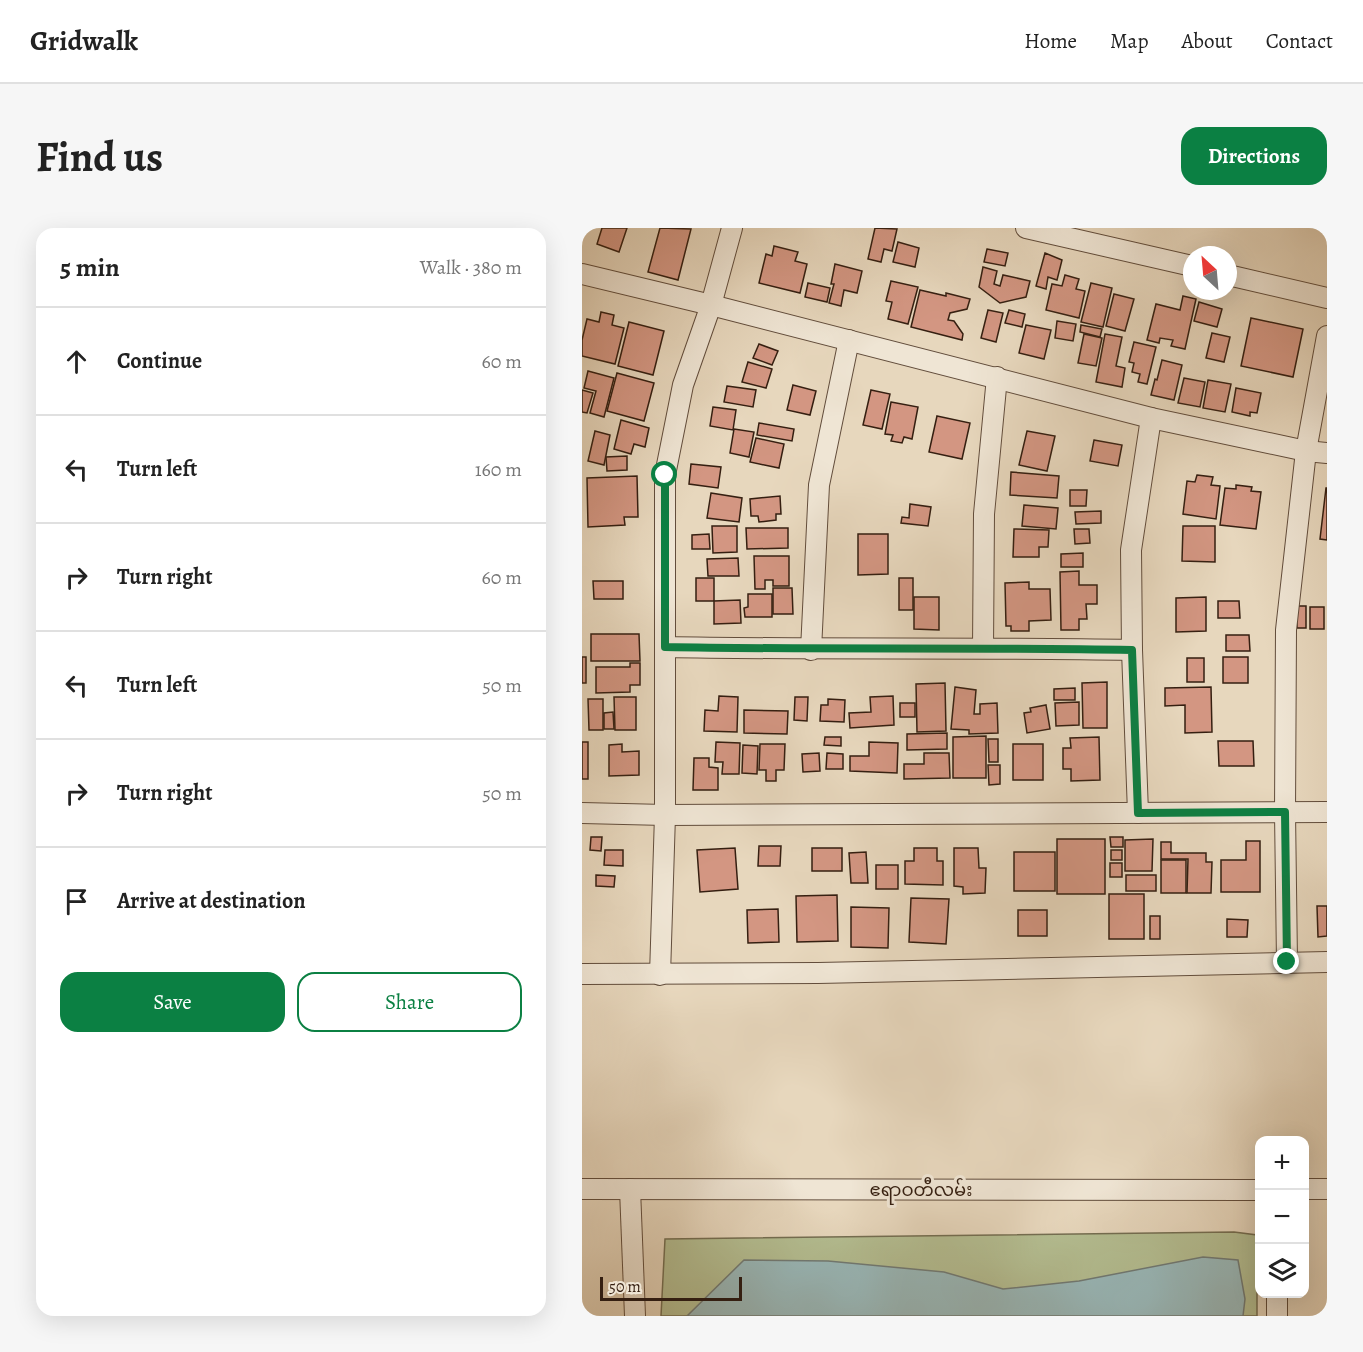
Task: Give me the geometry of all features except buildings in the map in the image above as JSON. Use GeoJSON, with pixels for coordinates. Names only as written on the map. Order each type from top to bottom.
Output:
{"type":"FeatureCollection","features":[{"type":"Feature","properties":{"kind":"street"},"geometry":{"type":"LineString","coordinates":[[660,975],[665,815],[665,475],[683,385],[711,305],[732,228]]}},
{"type":"Feature","properties":{"kind":"street"},"geometry":{"type":"LineString","coordinates":[[1026,228],[1183,264]]}},
{"type":"Feature","properties":{"kind":"street"},"geometry":{"type":"LineString","coordinates":[[582,274],[997,377],[1151,418],[1306,451],[1327,453]]}},
{"type":"Feature","properties":{"kind":"street"},"geometry":{"type":"LineString","coordinates":[[1237,277],[1327,298]]}},
{"type":"Feature","properties":{"kind":"street"},"geometry":{"type":"LineString","coordinates":[[1287,962],[1286,630],[1306,451],[1327,336]]}},
{"type":"Feature","properties":{"kind":"street"},"geometry":{"type":"LineString","coordinates":[[811,650],[819,485],[849,340]]}},
{"type":"Feature","properties":{"kind":"street"},"geometry":{"type":"LineString","coordinates":[[983,648],[984,514],[997,377]]}},
{"type":"Feature","properties":{"kind":"street"},"geometry":{"type":"LineString","coordinates":[[1138,813],[1131,550],[1151,418]]}},
{"type":"Feature","properties":{"kind":"street"},"geometry":{"type":"LineString","coordinates":[[665,647],[811,650],[983,648],[1132,650]]}},
{"type":"Feature","properties":{"kind":"street"},"geometry":{"type":"LineString","coordinates":[[582,813],[665,815],[1327,812]]}},
{"type":"Feature","properties":{"kind":"street"},"geometry":{"type":"LineString","coordinates":[[582,974],[660,975],[1327,962]]}},
{"type":"Feature","properties":{"kind":"street","name":"ဧရာဝတီလမ်း"},"geometry":{"type":"LineString","coordinates":[[582,1189],[1255,1190]]}},
{"type":"Feature","properties":{"kind":"street"},"geometry":{"type":"LineString","coordinates":[[630,1189],[635,1316]]}},
{"type":"Feature","properties":{"kind":"street"},"geometry":{"type":"LineString","coordinates":[[1309,1189],[1327,1189]]}},
{"type":"Feature","properties":{"kind":"street"},"geometry":{"type":"LineString","coordinates":[[1277,1298],[1277,1316]]}},
{"type":"Feature","properties":{"kind":"green space"},"geometry":{"type":"Polygon","coordinates":[[[1234,1232],[1255,1235],[1257,1316],[661,1316],[665,1239],[1234,1232]]]}},
{"type":"Feature","properties":{"kind":"water"},"geometry":{"type":"Polygon","coordinates":[[[1203,1257],[1238,1260],[1245,1299],[1243,1316],[687,1316],[744,1260],[828,1261],[944,1272],[1003,1289],[1079,1281],[1203,1257]]]}},
{"type":"Feature","properties":{"kind":"route"},"geometry":{"type":"LineString","coordinates":[[665,475],[665,647],[811,650],[983,648],[1132,650],[1138,813],[1285,812],[1287,962]]}}]}
